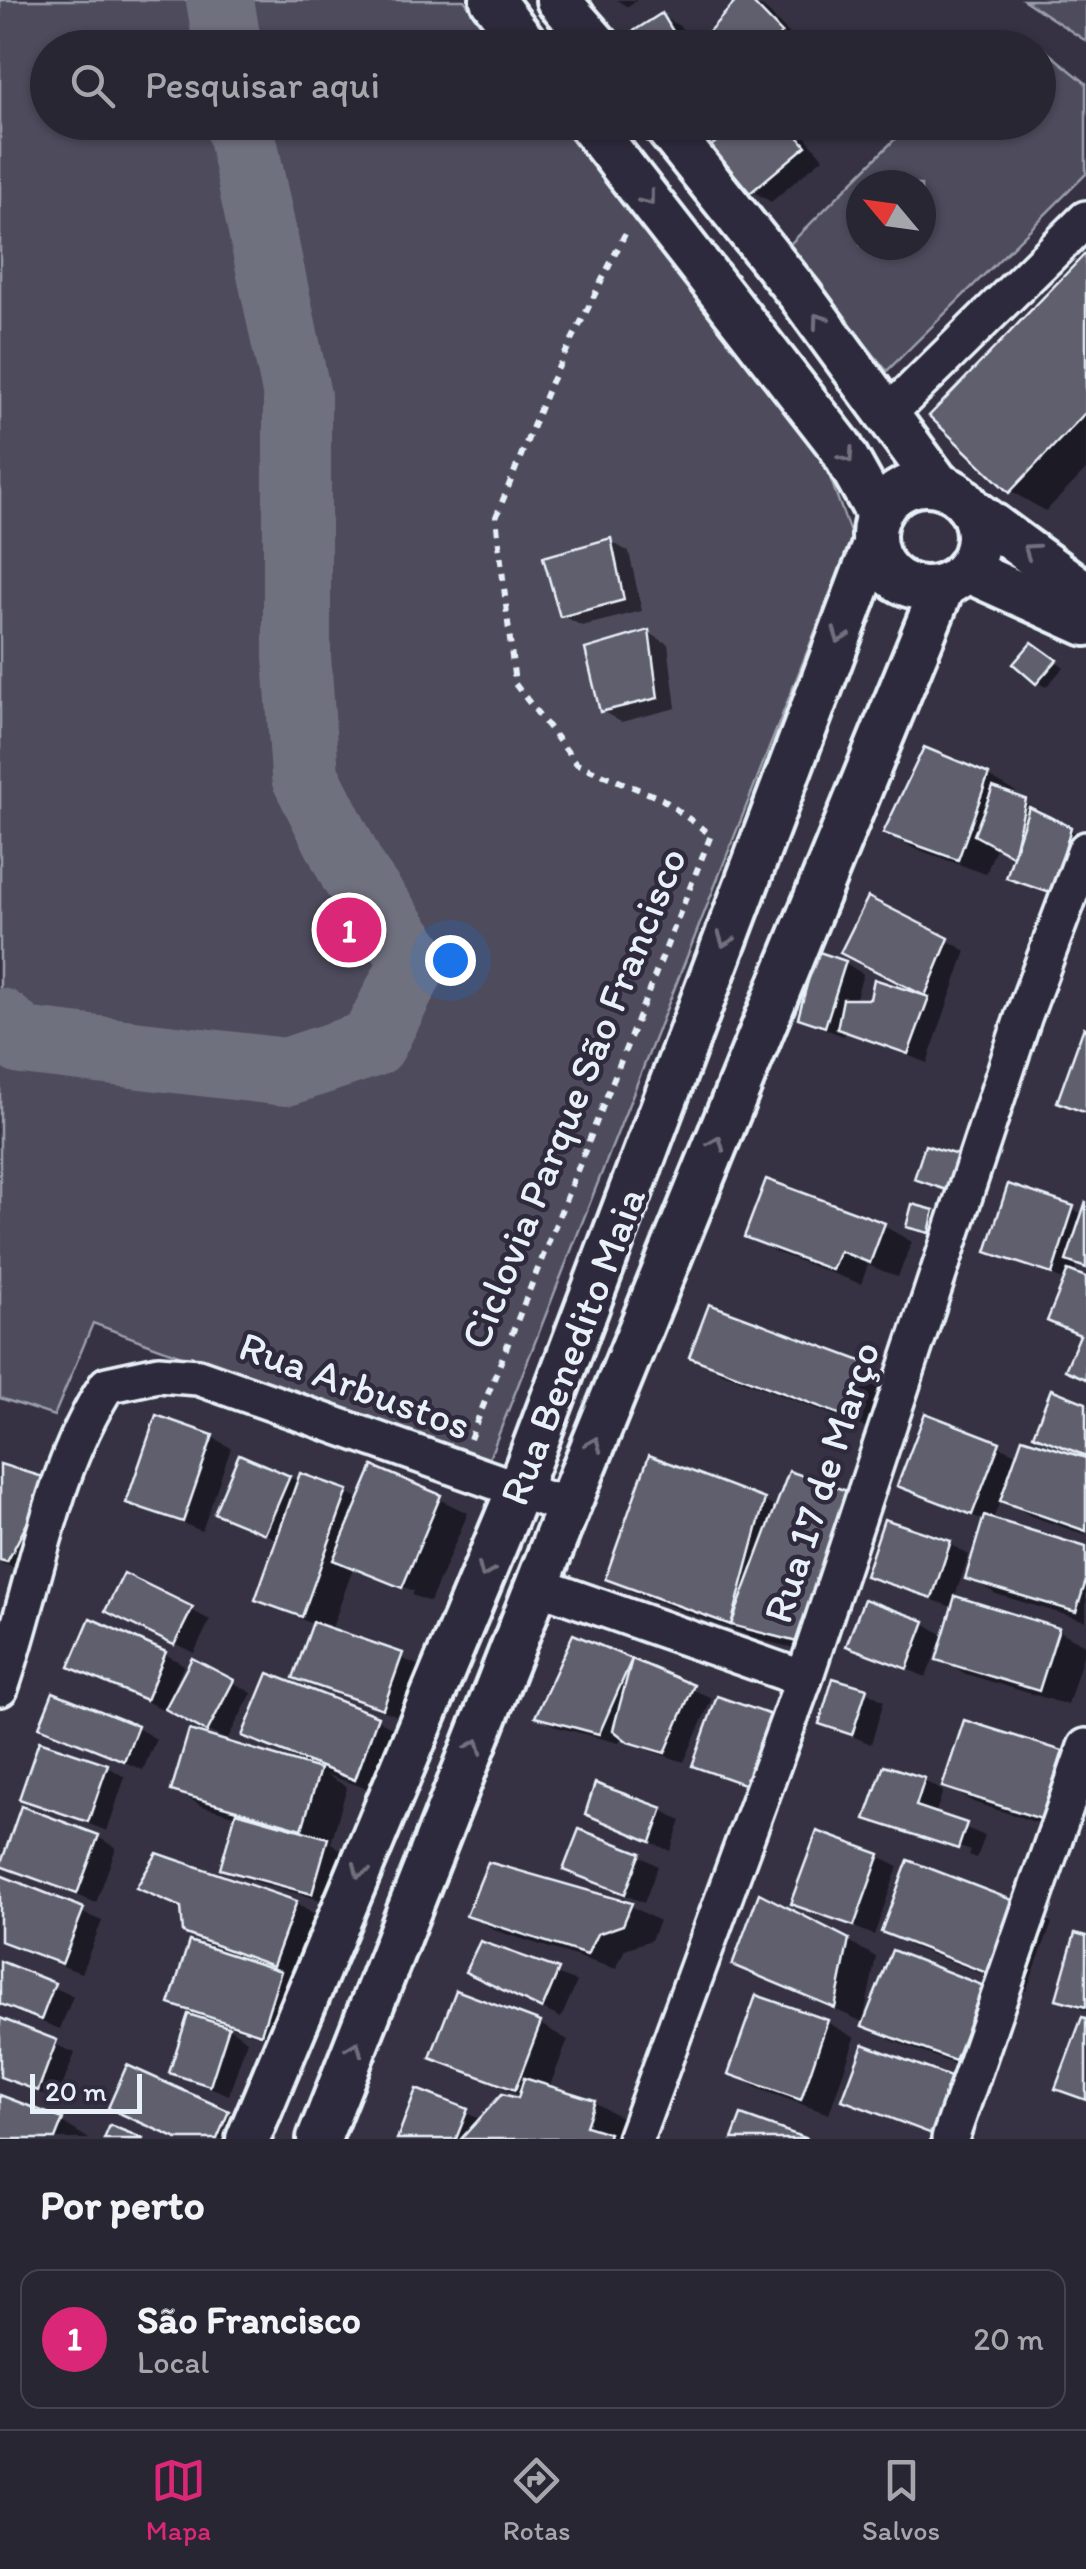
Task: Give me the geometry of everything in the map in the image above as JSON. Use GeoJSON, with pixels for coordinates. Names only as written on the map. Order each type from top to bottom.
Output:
{"type":"FeatureCollection","features":[{"type":"Feature","properties":{"kind":"street"},"geometry":{"type":"LineString","coordinates":[[492,0],[515,30]]}},
{"type":"Feature","properties":{"kind":"street"},"geometry":{"type":"LineString","coordinates":[[558,0],[584,30]]}},
{"type":"Feature","properties":{"kind":"street"},"geometry":{"type":"LineString","coordinates":[[602,140],[840,446],[876,529],[891,576],[907,586],[954,578],[1086,624]]}},
{"type":"Feature","properties":{"kind":"street"},"geometry":{"type":"LineString","coordinates":[[676,140],[800,294],[938,484],[958,494],[972,510],[1086,594]]}},
{"type":"Feature","properties":{"kind":"street"},"geometry":{"type":"LineString","coordinates":[[888,414],[1086,219]]}},
{"type":"Feature","properties":{"kind":"street"},"geometry":{"type":"LineString","coordinates":[[876,529],[903,488],[938,484]]}},
{"type":"Feature","properties":{"kind":"street"},"geometry":{"type":"LineString","coordinates":[[954,578],[976,551],[978,530],[972,510]]}},
{"type":"Feature","properties":{"kind":"street","name":"Rua Benedito Maia"},"geometry":{"type":"LineString","coordinates":[[248,2139],[519,1488],[876,529]]}},
{"type":"Feature","properties":{"kind":"street","name":"Rua Benedito Maia"},"geometry":{"type":"LineString","coordinates":[[319,2139],[568,1507],[954,578]]}},
{"type":"Feature","properties":{"kind":"street","name":"Rua 17 de Março"},"geometry":{"type":"LineString","coordinates":[[635,2139],[804,1679],[1024,1015],[1086,850]]}},
{"type":"Feature","properties":{"kind":"street","name":"Rua Arbustos"},"geometry":{"type":"LineString","coordinates":[[14,1606],[78,1432],[107,1384],[158,1374],[198,1377],[568,1507]]}},
{"type":"Feature","properties":{"kind":"street"},"geometry":{"type":"LineString","coordinates":[[539,1586],[804,1679]]}},
{"type":"Feature","properties":{"kind":"street"},"geometry":{"type":"LineString","coordinates":[[0,1688],[14,1606]]}},
{"type":"Feature","properties":{"kind":"street"},"geometry":{"type":"LineString","coordinates":[[950,2139],[1086,1748]]}},
{"type":"Feature","properties":{"kind":"path","name":"Ciclovia Parque São Francisco"},"geometry":{"type":"LineString","coordinates":[[456,1470],[710,836],[662,799],[577,764],[516,684],[496,517],[551,382],[626,230]]}},
{"type":"Feature","properties":{"kind":"shaded area"},"geometry":{"type":"Polygon","coordinates":[[[0,0],[464,0],[488,30],[30,30],[30,140],[576,140],[818,444],[852,538],[485,1469],[93,1323],[54,1416],[0,1398],[0,0]]]}},
{"type":"Feature","properties":{"kind":"shaded area"},"geometry":{"type":"Polygon","coordinates":[[[1024,0],[1086,0],[1086,41],[1024,0]]]}},
{"type":"Feature","properties":{"kind":"shaded area"},"geometry":{"type":"Polygon","coordinates":[[[1056,59],[1086,83],[1086,174],[887,371],[787,247],[846,188],[846,260],[936,260],[936,170],[864,170],[894,140],[1056,140],[1056,59]]]}},
{"type":"Feature","properties":{"kind":"building"},"geometry":{"type":"Polygon","coordinates":[[[737,0],[750,0],[779,30],[710,30],[737,0]]]}},
{"type":"Feature","properties":{"kind":"building"},"geometry":{"type":"Polygon","coordinates":[[[662,13],[672,30],[635,30],[662,13]]]}},
{"type":"Feature","properties":{"kind":"building"},"geometry":{"type":"Polygon","coordinates":[[[718,140],[801,140],[806,146],[750,193],[711,146],[718,140]]]}},
{"type":"Feature","properties":{"kind":"building"},"geometry":{"type":"Polygon","coordinates":[[[1086,253],[1086,412],[1009,493],[929,416],[1086,253]]]}},
{"type":"Feature","properties":{"kind":"building"},"geometry":{"type":"Polygon","coordinates":[[[611,538],[624,600],[560,617],[543,557],[611,538]]]}},
{"type":"Feature","properties":{"kind":"building"},"geometry":{"type":"Polygon","coordinates":[[[649,630],[658,698],[600,712],[585,649],[649,630]]]}},
{"type":"Feature","properties":{"kind":"building"},"geometry":{"type":"Polygon","coordinates":[[[1032,642],[1057,660],[1036,684],[1013,664],[1032,642]]]}},
{"type":"Feature","properties":{"kind":"building"},"geometry":{"type":"Polygon","coordinates":[[[924,747],[989,774],[958,860],[883,833],[924,747]]]}},
{"type":"Feature","properties":{"kind":"building"},"geometry":{"type":"Polygon","coordinates":[[[993,787],[1026,799],[1013,856],[974,835],[993,787]]]}},
{"type":"Feature","properties":{"kind":"building"},"geometry":{"type":"Polygon","coordinates":[[[1029,807],[1071,827],[1053,894],[1006,878],[1029,807]]]}},
{"type":"Feature","properties":{"kind":"building"},"geometry":{"type":"Polygon","coordinates":[[[868,897],[949,938],[925,996],[840,953],[868,897]]]}},
{"type":"Feature","properties":{"kind":"building"},"geometry":{"type":"Polygon","coordinates":[[[816,951],[846,961],[825,1027],[798,1018],[816,951]]]}},
{"type":"Feature","properties":{"kind":"building"},"geometry":{"type":"Polygon","coordinates":[[[874,979],[929,997],[908,1054],[837,1029],[843,999],[870,999],[874,979]]]}},
{"type":"Feature","properties":{"kind":"building"},"geometry":{"type":"Polygon","coordinates":[[[1086,1028],[1086,1113],[1057,1102],[1086,1028]]]}},
{"type":"Feature","properties":{"kind":"building"},"geometry":{"type":"Polygon","coordinates":[[[925,1145],[964,1157],[952,1192],[914,1179],[925,1145]]]}},
{"type":"Feature","properties":{"kind":"building"},"geometry":{"type":"Polygon","coordinates":[[[766,1179],[885,1223],[870,1263],[840,1251],[832,1270],[744,1237],[766,1179]]]}},
{"type":"Feature","properties":{"kind":"building"},"geometry":{"type":"Polygon","coordinates":[[[1008,1184],[1074,1206],[1052,1274],[986,1252],[1008,1184]]]}},
{"type":"Feature","properties":{"kind":"building"},"geometry":{"type":"Polygon","coordinates":[[[1086,1201],[1086,1268],[1066,1261],[1086,1201]]]}},
{"type":"Feature","properties":{"kind":"building"},"geometry":{"type":"Polygon","coordinates":[[[912,1204],[934,1210],[929,1233],[906,1227],[912,1204]]]}},
{"type":"Feature","properties":{"kind":"building"},"geometry":{"type":"Polygon","coordinates":[[[1068,1270],[1086,1277],[1086,1379],[1065,1370],[1080,1335],[1047,1321],[1068,1270]]]}},
{"type":"Feature","properties":{"kind":"building"},"geometry":{"type":"Polygon","coordinates":[[[709,1304],[864,1362],[844,1416],[689,1357],[709,1304]]]}},
{"type":"Feature","properties":{"kind":"building"},"geometry":{"type":"Polygon","coordinates":[[[1051,1389],[1086,1403],[1086,1456],[1033,1435],[1051,1389]]]}},
{"type":"Feature","properties":{"kind":"building"},"geometry":{"type":"Polygon","coordinates":[[[925,1413],[1000,1442],[972,1515],[897,1486],[925,1413]]]}},
{"type":"Feature","properties":{"kind":"building"},"geometry":{"type":"Polygon","coordinates":[[[156,1415],[213,1435],[183,1522],[126,1503],[156,1415]]]}},
{"type":"Feature","properties":{"kind":"building"},"geometry":{"type":"Polygon","coordinates":[[[1022,1438],[1086,1458],[1086,1531],[1000,1501],[1022,1438]]]}},
{"type":"Feature","properties":{"kind":"building"},"geometry":{"type":"Polygon","coordinates":[[[239,1454],[290,1476],[265,1534],[214,1513],[239,1454]]]}},
{"type":"Feature","properties":{"kind":"building"},"geometry":{"type":"Polygon","coordinates":[[[649,1455],[765,1499],[731,1625],[605,1579],[649,1455]]]}},
{"type":"Feature","properties":{"kind":"building"},"geometry":{"type":"Polygon","coordinates":[[[0,1464],[50,1479],[7,1562],[0,1560],[0,1464]]]}},
{"type":"Feature","properties":{"kind":"building"},"geometry":{"type":"Polygon","coordinates":[[[373,1466],[441,1495],[402,1588],[333,1560],[373,1466]]]}},
{"type":"Feature","properties":{"kind":"building"},"geometry":{"type":"Polygon","coordinates":[[[789,1471],[850,1492],[797,1642],[731,1625],[789,1471]]]}},
{"type":"Feature","properties":{"kind":"building"},"geometry":{"type":"Polygon","coordinates":[[[300,1473],[348,1490],[302,1617],[255,1600],[300,1473]]]}},
{"type":"Feature","properties":{"kind":"building"},"geometry":{"type":"Polygon","coordinates":[[[984,1516],[1086,1547],[1086,1581],[1076,1612],[965,1579],[984,1516]]]}},
{"type":"Feature","properties":{"kind":"building"},"geometry":{"type":"Polygon","coordinates":[[[884,1519],[951,1541],[932,1598],[865,1576],[884,1519]]]}},
{"type":"Feature","properties":{"kind":"building"},"geometry":{"type":"Polygon","coordinates":[[[124,1573],[193,1607],[174,1645],[105,1611],[124,1573]]]}},
{"type":"Feature","properties":{"kind":"building"},"geometry":{"type":"Polygon","coordinates":[[[955,1596],[1059,1628],[1039,1691],[936,1660],[955,1596]]]}},
{"type":"Feature","properties":{"kind":"building"},"geometry":{"type":"Polygon","coordinates":[[[864,1599],[925,1621],[907,1669],[846,1646],[864,1599]]]}},
{"type":"Feature","properties":{"kind":"building"},"geometry":{"type":"Polygon","coordinates":[[[90,1618],[166,1652],[146,1700],[69,1667],[90,1618]]]}},
{"type":"Feature","properties":{"kind":"building"},"geometry":{"type":"Polygon","coordinates":[[[313,1622],[403,1653],[383,1709],[293,1678],[313,1622]]]}},
{"type":"Feature","properties":{"kind":"building"},"geometry":{"type":"Polygon","coordinates":[[[573,1634],[632,1659],[599,1734],[535,1717],[573,1634]]]}},
{"type":"Feature","properties":{"kind":"building"},"geometry":{"type":"Polygon","coordinates":[[[192,1658],[234,1680],[207,1732],[165,1709],[192,1658]]]}},
{"type":"Feature","properties":{"kind":"building"},"geometry":{"type":"Polygon","coordinates":[[[632,1659],[694,1685],[665,1753],[628,1742],[613,1730],[632,1659]]]}},
{"type":"Feature","properties":{"kind":"building"},"geometry":{"type":"Polygon","coordinates":[[[268,1673],[378,1716],[355,1780],[242,1736],[268,1673]]]}},
{"type":"Feature","properties":{"kind":"building"},"geometry":{"type":"Polygon","coordinates":[[[833,1678],[867,1688],[852,1735],[819,1724],[833,1678]]]}},
{"type":"Feature","properties":{"kind":"building"},"geometry":{"type":"Polygon","coordinates":[[[53,1692],[138,1726],[124,1761],[39,1727],[53,1692]]]}},
{"type":"Feature","properties":{"kind":"building"},"geometry":{"type":"Polygon","coordinates":[[[717,1696],[777,1717],[752,1787],[692,1766],[717,1696]]]}},
{"type":"Feature","properties":{"kind":"building"},"geometry":{"type":"Polygon","coordinates":[[[964,1720],[1063,1751],[1041,1819],[942,1787],[964,1720]]]}},
{"type":"Feature","properties":{"kind":"building"},"geometry":{"type":"Polygon","coordinates":[[[189,1730],[320,1769],[302,1829],[171,1791],[189,1730]]]}},
{"type":"Feature","properties":{"kind":"building"},"geometry":{"type":"Polygon","coordinates":[[[39,1741],[108,1764],[88,1822],[19,1799],[39,1741]]]}},
{"type":"Feature","properties":{"kind":"building"},"geometry":{"type":"Polygon","coordinates":[[[884,1765],[925,1778],[916,1806],[967,1823],[958,1849],[865,1819],[884,1765]]]}},
{"type":"Feature","properties":{"kind":"building"},"geometry":{"type":"Polygon","coordinates":[[[595,1783],[663,1808],[651,1842],[585,1814],[595,1783]]]}},
{"type":"Feature","properties":{"kind":"building"},"geometry":{"type":"Polygon","coordinates":[[[21,1806],[99,1835],[77,1894],[0,1866],[21,1806]]]}},
{"type":"Feature","properties":{"kind":"building"},"geometry":{"type":"Polygon","coordinates":[[[236,1812],[328,1838],[312,1894],[220,1869],[236,1812]]]}},
{"type":"Feature","properties":{"kind":"building"},"geometry":{"type":"Polygon","coordinates":[[[579,1829],[641,1853],[625,1894],[563,1870],[579,1829]]]}},
{"type":"Feature","properties":{"kind":"building"},"geometry":{"type":"Polygon","coordinates":[[[817,1831],[880,1854],[854,1926],[790,1904],[817,1831]]]}},
{"type":"Feature","properties":{"kind":"building"},"geometry":{"type":"Polygon","coordinates":[[[157,1853],[297,1901],[273,1966],[183,1933],[181,1907],[136,1888],[157,1853]]]}},
{"type":"Feature","properties":{"kind":"building"},"geometry":{"type":"Polygon","coordinates":[[[908,1860],[1025,1905],[997,1977],[881,1932],[908,1860]]]}},
{"type":"Feature","properties":{"kind":"building"},"geometry":{"type":"Polygon","coordinates":[[[488,1862],[632,1903],[623,1925],[597,1934],[587,1955],[466,1916],[488,1862]]]}},
{"type":"Feature","properties":{"kind":"building"},"geometry":{"type":"Polygon","coordinates":[[[0,1875],[84,1908],[62,1964],[0,1941],[0,1875]]]}},
{"type":"Feature","properties":{"kind":"building"},"geometry":{"type":"Polygon","coordinates":[[[759,1893],[849,1939],[835,2008],[732,1965],[759,1893]]]}},
{"type":"Feature","properties":{"kind":"building"},"geometry":{"type":"Polygon","coordinates":[[[1075,1933],[1086,1936],[1086,2007],[1056,1999],[1075,1933]]]}},
{"type":"Feature","properties":{"kind":"building"},"geometry":{"type":"Polygon","coordinates":[[[189,1941],[281,1971],[261,2034],[169,2004],[189,1941]]]}},
{"type":"Feature","properties":{"kind":"building"},"geometry":{"type":"Polygon","coordinates":[[[480,1941],[559,1969],[542,2009],[465,1972],[480,1941]]]}},
{"type":"Feature","properties":{"kind":"building"},"geometry":{"type":"Polygon","coordinates":[[[892,1950],[984,1986],[955,2061],[862,2026],[892,1950]]]}},
{"type":"Feature","properties":{"kind":"building"},"geometry":{"type":"Polygon","coordinates":[[[0,1961],[55,1983],[41,2020],[0,2004],[0,1961]]]}},
{"type":"Feature","properties":{"kind":"building"},"geometry":{"type":"Polygon","coordinates":[[[456,1990],[541,2022],[515,2090],[430,2058],[456,1990]]]}},
{"type":"Feature","properties":{"kind":"building"},"geometry":{"type":"Polygon","coordinates":[[[756,1995],[828,2020],[801,2100],[728,2074],[756,1995]]]}},
{"type":"Feature","properties":{"kind":"building"},"geometry":{"type":"Polygon","coordinates":[[[188,2014],[229,2027],[210,2086],[169,2073],[188,2014]]]}},
{"type":"Feature","properties":{"kind":"building"},"geometry":{"type":"Polygon","coordinates":[[[1082,2017],[1086,2018],[1086,2100],[1055,2089],[1082,2017]]]}},
{"type":"Feature","properties":{"kind":"building"},"geometry":{"type":"Polygon","coordinates":[[[0,2018],[57,2040],[38,2091],[0,2077],[0,2018]]]}},
{"type":"Feature","properties":{"kind":"building"},"geometry":{"type":"Polygon","coordinates":[[[863,2044],[953,2078],[932,2134],[842,2100],[863,2044]]]}},
{"type":"Feature","properties":{"kind":"building"},"geometry":{"type":"Polygon","coordinates":[[[127,2065],[229,2111],[217,2139],[177,2139],[108,2108],[127,2065]]]}},
{"type":"Feature","properties":{"kind":"building"},"geometry":{"type":"Polygon","coordinates":[[[524,2078],[595,2100],[586,2126],[609,2133],[607,2139],[461,2139],[502,2094],[518,2098],[524,2078]]]}},
{"type":"Feature","properties":{"kind":"building"},"geometry":{"type":"Polygon","coordinates":[[[416,2089],[468,2109],[456,2139],[397,2139],[416,2089]]]}},
{"type":"Feature","properties":{"kind":"building"},"geometry":{"type":"Polygon","coordinates":[[[0,2095],[63,2119],[55,2139],[0,2139],[0,2095]]]}},
{"type":"Feature","properties":{"kind":"building"},"geometry":{"type":"Polygon","coordinates":[[[741,2115],[808,2139],[732,2139],[741,2115]]]}},
{"type":"Feature","properties":{"kind":"building"},"geometry":{"type":"Polygon","coordinates":[[[110,2125],[144,2139],[104,2139],[110,2125]]]}},
{"type":"Feature","properties":{"kind":"waterway"},"geometry":{"type":"LineString","coordinates":[[220,0],[225,30]]}},
{"type":"Feature","properties":{"kind":"waterway"},"geometry":{"type":"LineString","coordinates":[[0,1022],[22,1041],[286,1072],[373,1043],[415,960],[354,874],[305,776],[297,656],[297,396],[243,140]]}},
{"type":"Feature","properties":{"kind":"place","name":"São Francisco"},"geometry":{"type":"Point","coordinates":[349,930]}}]}
